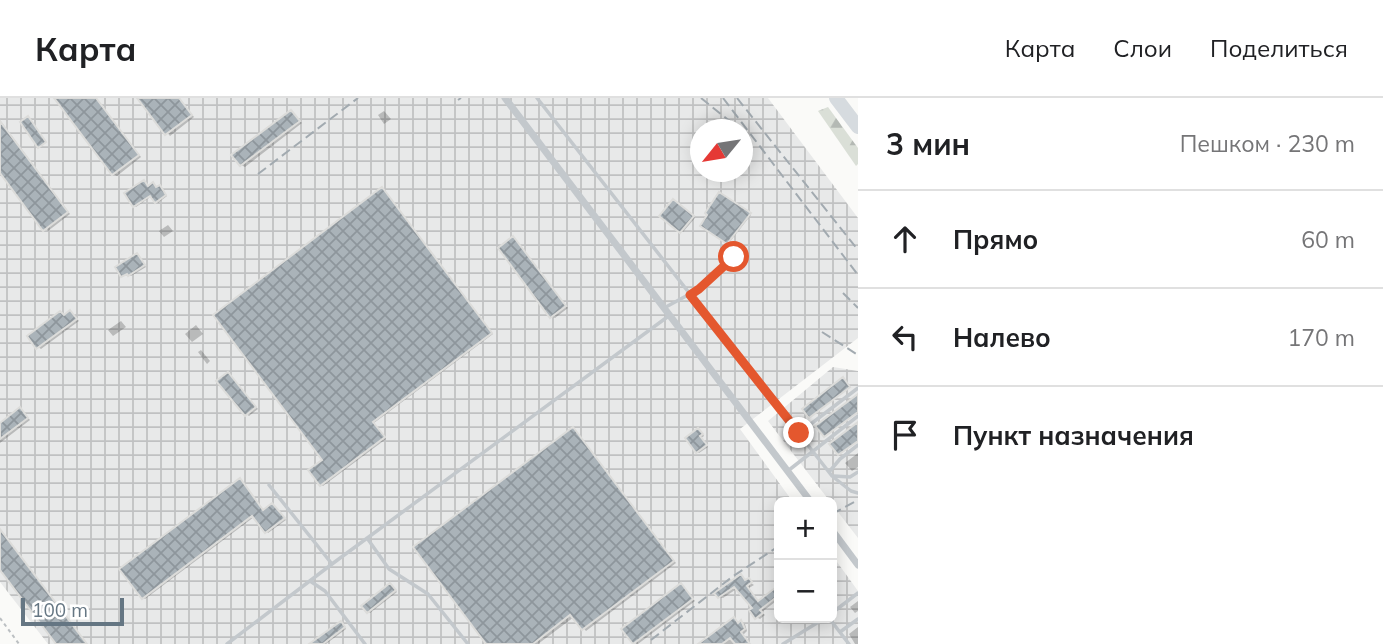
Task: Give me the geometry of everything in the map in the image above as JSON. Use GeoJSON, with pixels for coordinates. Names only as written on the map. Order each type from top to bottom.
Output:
{"type":"FeatureCollection","features":[{"type":"Feature","properties":{"kind":"highway"},"geometry":{"type":"LineString","coordinates":[[836,98],[858,127]]}},
{"type":"Feature","properties":{"kind":"highway"},"geometry":{"type":"LineString","coordinates":[[848,98],[858,111]]}},
{"type":"Feature","properties":{"kind":"street"},"geometry":{"type":"LineString","coordinates":[[505,98],[807,497]]}},
{"type":"Feature","properties":{"kind":"street"},"geometry":{"type":"LineString","coordinates":[[837,537],[858,565]]}},
{"type":"Feature","properties":{"kind":"lane"},"geometry":{"type":"LineString","coordinates":[[537,98],[831,474],[851,491],[858,493]]}},
{"type":"Feature","properties":{"kind":"lane"},"geometry":{"type":"LineString","coordinates":[[664,308],[699,289],[734,257]]}},
{"type":"Feature","properties":{"kind":"lane"},"geometry":{"type":"LineString","coordinates":[[227,644],[670,315]]}},
{"type":"Feature","properties":{"kind":"lane"},"geometry":{"type":"LineString","coordinates":[[799,433],[858,388]]}},
{"type":"Feature","properties":{"kind":"lane"},"geometry":{"type":"LineString","coordinates":[[787,471],[858,416]]}},
{"type":"Feature","properties":{"kind":"lane"},"geometry":{"type":"LineString","coordinates":[[831,474],[840,459],[858,445]]}},
{"type":"Feature","properties":{"kind":"lane"},"geometry":{"type":"LineString","coordinates":[[831,474],[850,477],[858,472]]}},
{"type":"Feature","properties":{"kind":"lane"},"geometry":{"type":"LineString","coordinates":[[269,485],[332,564]]}},
{"type":"Feature","properties":{"kind":"lane"},"geometry":{"type":"LineString","coordinates":[[367,538],[389,569],[428,594],[468,644]]}},
{"type":"Feature","properties":{"kind":"lane"},"geometry":{"type":"LineString","coordinates":[[310,581],[325,592],[365,644]]}},
{"type":"Feature","properties":{"kind":"lane"},"geometry":{"type":"LineString","coordinates":[[837,609],[858,593]]}},
{"type":"Feature","properties":{"kind":"lane"},"geometry":{"type":"LineString","coordinates":[[840,632],[858,619]]}},
{"type":"Feature","properties":{"kind":"lane"},"geometry":{"type":"LineString","coordinates":[[783,644],[819,623]]}},
{"type":"Feature","properties":{"kind":"lane"},"geometry":{"type":"LineString","coordinates":[[832,623],[849,644]]}},
{"type":"Feature","properties":{"kind":"path"},"geometry":{"type":"LineString","coordinates":[[0,618],[19,644]]}},
{"type":"Feature","properties":{"kind":"shaded area"},"geometry":{"type":"Polygon","coordinates":[[[0,98],[768,98],[858,218],[858,338],[740,429],[789,497],[774,497],[774,623],[837,623],[837,562],[858,591],[858,644],[48,644],[0,582],[0,98]]]}},
{"type":"Feature","properties":{"kind":"shaded area"},"geometry":{"type":"Polygon","coordinates":[[[833,367],[858,371],[858,538],[837,511],[837,497],[826,497],[768,421],[833,367]]]}},
{"type":"Feature","properties":{"kind":"green space"},"geometry":{"type":"Polygon","coordinates":[[[828,107],[858,148],[856,166],[818,111],[828,107]]]}},
{"type":"Feature","properties":{"kind":"building"},"geometry":{"type":"Polygon","coordinates":[[[54,98],[96,98],[139,155],[112,175],[54,98]]]}},
{"type":"Feature","properties":{"kind":"building"},"geometry":{"type":"Polygon","coordinates":[[[137,98],[179,98],[192,115],[165,135],[137,98]]]}},
{"type":"Feature","properties":{"kind":"building"},"geometry":{"type":"Polygon","coordinates":[[[291,110],[300,121],[240,166],[231,155],[291,110]]]}},
{"type":"Feature","properties":{"kind":"building"},"geometry":{"type":"Polygon","coordinates":[[[28,116],[46,142],[38,148],[20,122],[28,116]]]}},
{"type":"Feature","properties":{"kind":"building"},"geometry":{"type":"Polygon","coordinates":[[[0,121],[68,212],[43,231],[0,173],[0,121]]]}},
{"type":"Feature","properties":{"kind":"building"},"geometry":{"type":"Polygon","coordinates":[[[144,180],[148,186],[153,182],[156,187],[160,185],[166,195],[155,203],[150,196],[133,207],[124,193],[144,180]]]}},
{"type":"Feature","properties":{"kind":"building"},"geometry":{"type":"Polygon","coordinates":[[[382,187],[492,333],[373,422],[385,437],[320,486],[308,470],[322,460],[213,315],[382,187]]]}},
{"type":"Feature","properties":{"kind":"building"},"geometry":{"type":"Polygon","coordinates":[[[719,192],[751,213],[727,244],[700,226],[719,192]]]}},
{"type":"Feature","properties":{"kind":"building"},"geometry":{"type":"Polygon","coordinates":[[[673,199],[694,216],[680,233],[659,216],[673,199]]]}},
{"type":"Feature","properties":{"kind":"building"},"geometry":{"type":"Polygon","coordinates":[[[513,236],[566,306],[550,318],[498,248],[513,236]]]}},
{"type":"Feature","properties":{"kind":"building"},"geometry":{"type":"Polygon","coordinates":[[[137,253],[145,265],[128,276],[127,274],[121,277],[115,267],[137,253]]]}},
{"type":"Feature","properties":{"kind":"building"},"geometry":{"type":"Polygon","coordinates":[[[70,310],[77,319],[36,349],[27,336],[60,311],[64,315],[70,310]]]}},
{"type":"Feature","properties":{"kind":"building"},"geometry":{"type":"Polygon","coordinates":[[[228,372],[256,407],[245,416],[216,381],[228,372]]]}},
{"type":"Feature","properties":{"kind":"building"},"geometry":{"type":"Polygon","coordinates":[[[843,377],[850,387],[809,418],[802,409],[843,377]]]}},
{"type":"Feature","properties":{"kind":"building"},"geometry":{"type":"Polygon","coordinates":[[[858,394],[858,412],[824,437],[815,426],[858,394]]]}},
{"type":"Feature","properties":{"kind":"building"},"geometry":{"type":"Polygon","coordinates":[[[20,407],[28,418],[0,439],[0,423],[20,407]]]}},
{"type":"Feature","properties":{"kind":"building"},"geometry":{"type":"Polygon","coordinates":[[[858,422],[858,441],[838,455],[829,444],[858,422]]]}},
{"type":"Feature","properties":{"kind":"building"},"geometry":{"type":"Polygon","coordinates":[[[573,427],[674,561],[582,630],[570,615],[533,644],[486,644],[413,547],[573,427]]]}},
{"type":"Feature","properties":{"kind":"building"},"geometry":{"type":"Polygon","coordinates":[[[698,428],[707,445],[696,453],[685,438],[698,428]]]}},
{"type":"Feature","properties":{"kind":"building"},"geometry":{"type":"Polygon","coordinates":[[[240,478],[263,510],[272,503],[285,518],[265,533],[252,516],[142,599],[119,569],[240,478]]]}},
{"type":"Feature","properties":{"kind":"building"},"geometry":{"type":"Polygon","coordinates":[[[0,529],[87,644],[56,644],[0,570],[0,529]]]}},
{"type":"Feature","properties":{"kind":"building"},"geometry":{"type":"Polygon","coordinates":[[[741,574],[745,580],[749,578],[752,582],[747,586],[758,601],[774,589],[774,599],[760,610],[763,613],[755,619],[749,610],[752,608],[734,587],[718,598],[714,593],[741,574]]]}},
{"type":"Feature","properties":{"kind":"building"},"geometry":{"type":"Polygon","coordinates":[[[390,583],[396,590],[367,613],[361,606],[390,583]]]}},
{"type":"Feature","properties":{"kind":"building"},"geometry":{"type":"Polygon","coordinates":[[[681,583],[693,599],[633,644],[621,629],[681,583]]]}},
{"type":"Feature","properties":{"kind":"building"},"geometry":{"type":"Polygon","coordinates":[[[734,617],[738,623],[741,620],[745,629],[741,632],[750,644],[735,644],[730,638],[722,644],[698,644],[734,617]]]}},
{"type":"Feature","properties":{"kind":"building"},"geometry":{"type":"Polygon","coordinates":[[[341,621],[345,627],[323,644],[309,644],[341,621]]]}},
{"type":"Feature","properties":{"kind":"railway"},"geometry":{"type":"LineString","coordinates":[[258,174],[358,98]]}},
{"type":"Feature","properties":{"kind":"railway"},"geometry":{"type":"LineString","coordinates":[[701,98],[727,119]]}},
{"type":"Feature","properties":{"kind":"railway"},"geometry":{"type":"LineString","coordinates":[[723,98],[858,275]]}},
{"type":"Feature","properties":{"kind":"railway"},"geometry":{"type":"LineString","coordinates":[[737,98],[858,250]]}},
{"type":"Feature","properties":{"kind":"railway"},"geometry":{"type":"LineString","coordinates":[[843,293],[858,308]]}},
{"type":"Feature","properties":{"kind":"railway"},"geometry":{"type":"LineString","coordinates":[[822,332],[858,355]]}},
{"type":"Feature","properties":{"kind":"railway"},"geometry":{"type":"LineString","coordinates":[[837,511],[858,500]]}},
{"type":"Feature","properties":{"kind":"railway"},"geometry":{"type":"LineString","coordinates":[[651,640],[732,577],[774,549]]}},
{"type":"Feature","properties":{"kind":"route"},"geometry":{"type":"LineString","coordinates":[[734,257],[690,295],[799,433]]}}]}
